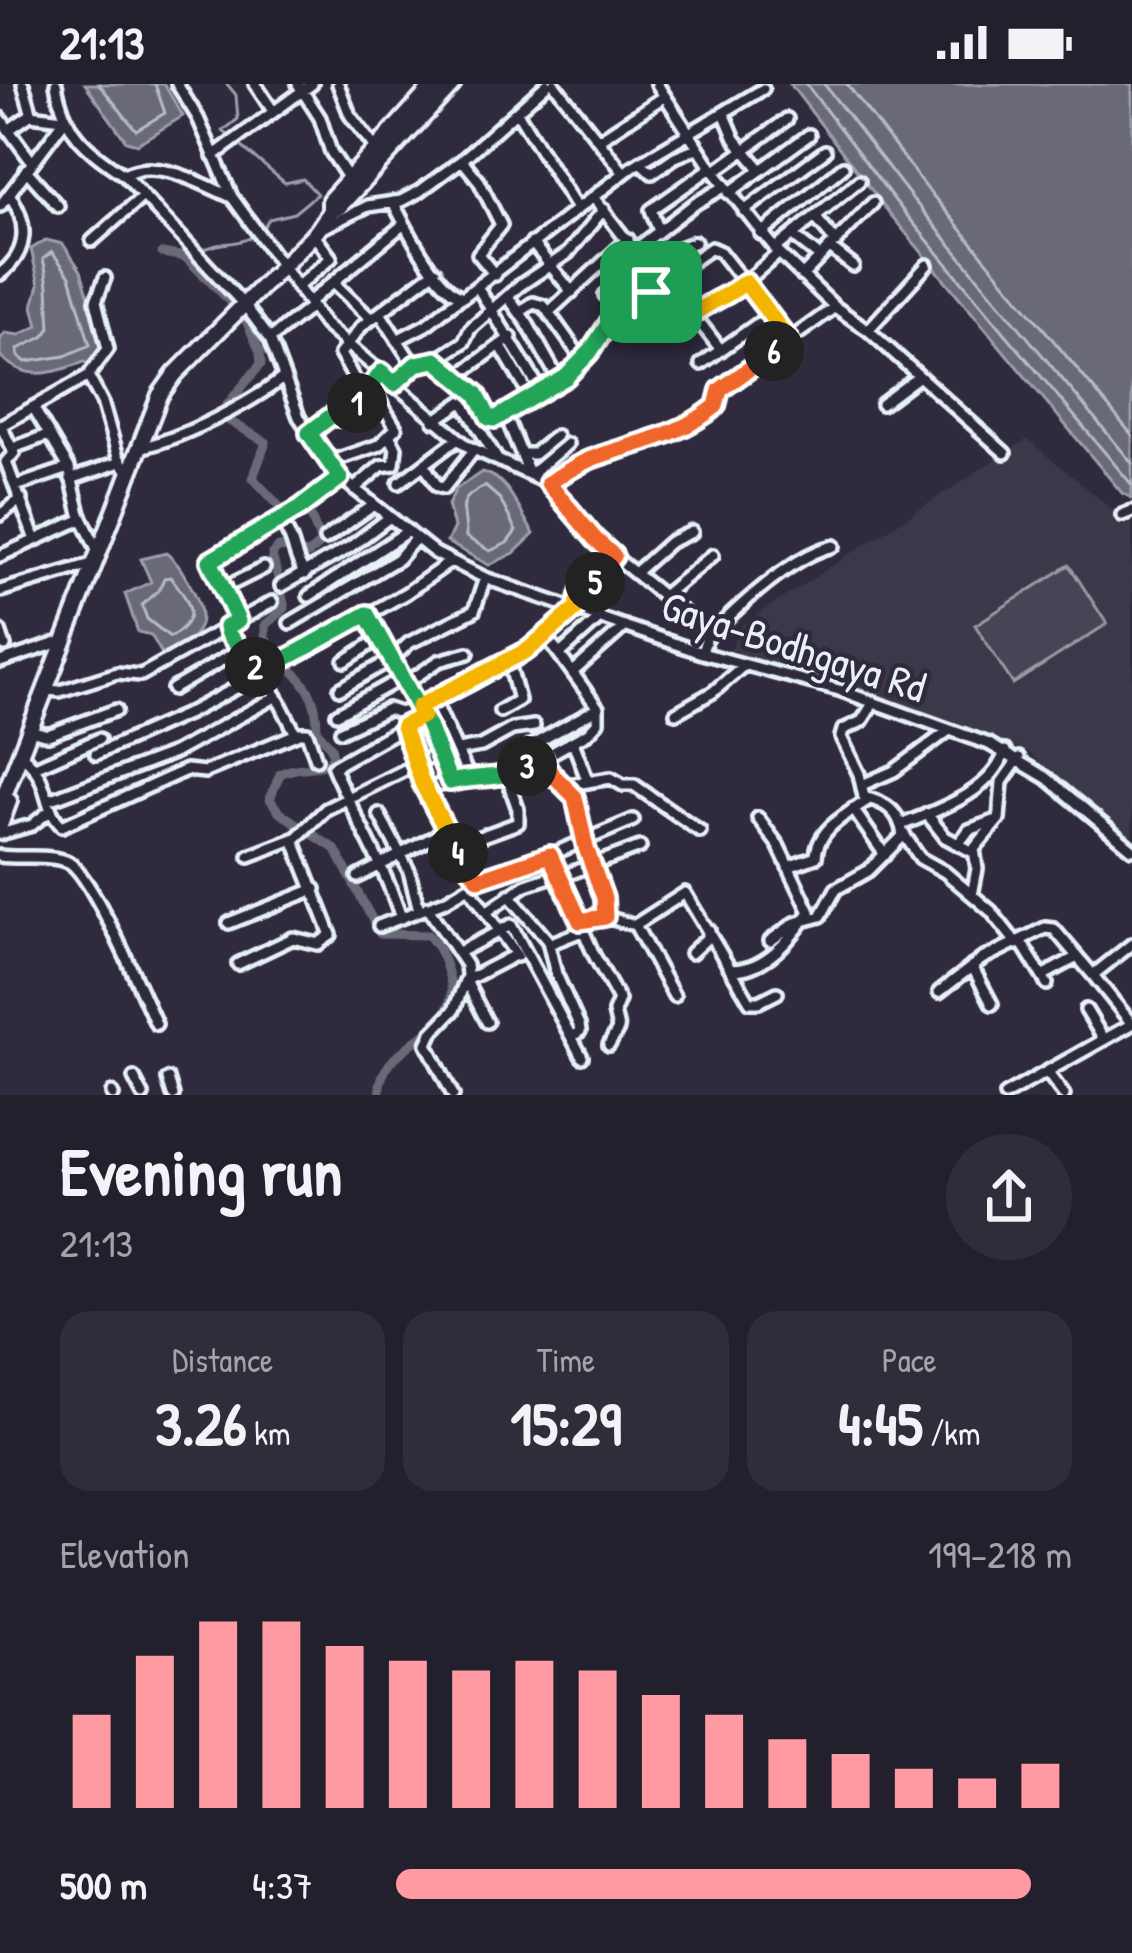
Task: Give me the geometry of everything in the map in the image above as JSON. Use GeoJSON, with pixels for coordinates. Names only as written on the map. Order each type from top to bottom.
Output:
{"type":"FeatureCollection","features":[{"type":"Feature","properties":{"kind":"main road"},"geometry":{"type":"LineString","coordinates":[[330,212],[330,200],[435,84]]}},
{"type":"Feature","properties":{"kind":"main road"},"geometry":{"type":"LineString","coordinates":[[0,806],[96,558],[125,467],[139,448],[166,385],[246,307],[453,84]]}},
{"type":"Feature","properties":{"kind":"main road"},"geometry":{"type":"LineString","coordinates":[[0,825],[13,793],[13,779]]}},
{"type":"Feature","properties":{"kind":"street"},"geometry":{"type":"LineString","coordinates":[[23,84],[32,116]]}},
{"type":"Feature","properties":{"kind":"street"},"geometry":{"type":"LineString","coordinates":[[0,206],[64,120],[56,84]]}},
{"type":"Feature","properties":{"kind":"street"},"geometry":{"type":"LineString","coordinates":[[177,84],[198,118],[232,197],[325,325],[458,439],[548,483],[595,539],[710,635]]}},
{"type":"Feature","properties":{"kind":"street"},"geometry":{"type":"LineString","coordinates":[[255,84],[273,111]]}},
{"type":"Feature","properties":{"kind":"street"},"geometry":{"type":"LineString","coordinates":[[338,84],[350,115],[376,149]]}},
{"type":"Feature","properties":{"kind":"street"},"geometry":{"type":"LineString","coordinates":[[298,286],[331,258],[315,233],[368,206],[414,196],[551,84],[624,173]]}},
{"type":"Feature","properties":{"kind":"street"},"geometry":{"type":"LineString","coordinates":[[657,84],[712,170],[777,251],[1005,453]]}},
{"type":"Feature","properties":{"kind":"street"},"geometry":{"type":"LineString","coordinates":[[213,156],[304,87],[331,152],[350,178]]}},
{"type":"Feature","properties":{"kind":"street"},"geometry":{"type":"LineString","coordinates":[[397,340],[478,288],[640,162],[763,89]]}},
{"type":"Feature","properties":{"kind":"street"},"geometry":{"type":"LineString","coordinates":[[600,139],[665,96]]}},
{"type":"Feature","properties":{"kind":"street"},"geometry":{"type":"LineString","coordinates":[[517,112],[577,208]]}},
{"type":"Feature","properties":{"kind":"street"},"geometry":{"type":"LineString","coordinates":[[724,113],[733,136],[761,170]]}},
{"type":"Feature","properties":{"kind":"street"},"geometry":{"type":"LineString","coordinates":[[10,129],[32,116],[64,120]]}},
{"type":"Feature","properties":{"kind":"street"},"geometry":{"type":"LineString","coordinates":[[0,118],[58,206]]}},
{"type":"Feature","properties":{"kind":"street"},"geometry":{"type":"LineString","coordinates":[[659,231],[651,210],[787,119]]}},
{"type":"Feature","properties":{"kind":"street","name":"Gaya-Bodhgaya Rd"},"geometry":{"type":"LineString","coordinates":[[64,120],[99,159],[124,175],[246,307],[270,339],[309,433],[340,478],[449,562],[702,653],[874,703],[1005,751],[1132,849]]}},
{"type":"Feature","properties":{"kind":"street"},"geometry":{"type":"LineString","coordinates":[[549,312],[632,244],[761,170],[809,135]]}},
{"type":"Feature","properties":{"kind":"street"},"geometry":{"type":"LineString","coordinates":[[640,162],[652,173],[697,148]]}},
{"type":"Feature","properties":{"kind":"street"},"geometry":{"type":"LineString","coordinates":[[744,212],[825,152]]}},
{"type":"Feature","properties":{"kind":"street"},"geometry":{"type":"LineString","coordinates":[[462,160],[501,225],[478,254],[495,275]]}},
{"type":"Feature","properties":{"kind":"street"},"geometry":{"type":"LineString","coordinates":[[761,234],[843,167]]}},
{"type":"Feature","properties":{"kind":"street"},"geometry":{"type":"LineString","coordinates":[[124,175],[144,168],[166,171],[232,197]]}},
{"type":"Feature","properties":{"kind":"street"},"geometry":{"type":"LineString","coordinates":[[667,334],[715,298],[729,296],[792,235],[859,181]]}},
{"type":"Feature","properties":{"kind":"street"},"geometry":{"type":"LineString","coordinates":[[0,274],[17,260],[24,242],[9,194]]}},
{"type":"Feature","properties":{"kind":"street"},"geometry":{"type":"LineString","coordinates":[[92,241],[143,196]]}},
{"type":"Feature","properties":{"kind":"street"},"geometry":{"type":"LineString","coordinates":[[593,196],[721,350]]}},
{"type":"Feature","properties":{"kind":"street"},"geometry":{"type":"LineString","coordinates":[[393,202],[435,272],[460,298]]}},
{"type":"Feature","properties":{"kind":"street"},"geometry":{"type":"LineString","coordinates":[[802,276],[873,203]]}},
{"type":"Feature","properties":{"kind":"street"},"geometry":{"type":"LineString","coordinates":[[394,384],[416,364],[436,360],[464,342],[470,328],[575,246],[604,209]]}},
{"type":"Feature","properties":{"kind":"street"},"geometry":{"type":"LineString","coordinates":[[815,217],[853,266]]}},
{"type":"Feature","properties":{"kind":"street"},"geometry":{"type":"LineString","coordinates":[[270,339],[335,284],[353,262],[404,224]]}},
{"type":"Feature","properties":{"kind":"street"},"geometry":{"type":"LineString","coordinates":[[792,235],[820,257]]}},
{"type":"Feature","properties":{"kind":"street"},"geometry":{"type":"LineString","coordinates":[[605,296],[664,254],[695,242]]}},
{"type":"Feature","properties":{"kind":"street"},"geometry":{"type":"LineString","coordinates":[[532,243],[572,292]]}},
{"type":"Feature","properties":{"kind":"street"},"geometry":{"type":"LineString","coordinates":[[436,360],[475,393],[490,420],[505,414],[560,382],[614,315],[713,248],[789,340]]}},
{"type":"Feature","properties":{"kind":"street"},"geometry":{"type":"LineString","coordinates":[[868,331],[927,265]]}},
{"type":"Feature","properties":{"kind":"street"},"geometry":{"type":"LineString","coordinates":[[329,462],[375,447],[390,437],[395,425],[340,357],[347,342],[435,272]]}},
{"type":"Feature","properties":{"kind":"street"},"geometry":{"type":"LineString","coordinates":[[13,448],[1,426],[88,376],[108,349],[96,301],[104,278]]}},
{"type":"Feature","properties":{"kind":"street"},"geometry":{"type":"LineString","coordinates":[[335,284],[376,316],[416,364]]}},
{"type":"Feature","properties":{"kind":"street"},"geometry":{"type":"LineString","coordinates":[[478,288],[511,338],[535,394]]}},
{"type":"Feature","properties":{"kind":"street"},"geometry":{"type":"LineString","coordinates":[[508,297],[560,382]]}},
{"type":"Feature","properties":{"kind":"street"},"geometry":{"type":"LineString","coordinates":[[520,312],[537,302],[582,359]]}},
{"type":"Feature","properties":{"kind":"street"},"geometry":{"type":"LineString","coordinates":[[548,483],[584,462],[664,437],[698,420],[716,406],[720,390],[835,307]]}},
{"type":"Feature","properties":{"kind":"street"},"geometry":{"type":"LineString","coordinates":[[701,364],[770,315]]}},
{"type":"Feature","properties":{"kind":"street"},"geometry":{"type":"LineString","coordinates":[[458,376],[511,338]]}},
{"type":"Feature","properties":{"kind":"street"},"geometry":{"type":"LineString","coordinates":[[500,345],[535,394]]}},
{"type":"Feature","properties":{"kind":"street"},"geometry":{"type":"LineString","coordinates":[[309,433],[331,416],[347,412],[382,372]]}},
{"type":"Feature","properties":{"kind":"street"},"geometry":{"type":"LineString","coordinates":[[16,486],[125,467],[88,376]]}},
{"type":"Feature","properties":{"kind":"street"},"geometry":{"type":"LineString","coordinates":[[139,448],[226,412],[284,377]]}},
{"type":"Feature","properties":{"kind":"street"},"geometry":{"type":"LineString","coordinates":[[882,404],[917,377]]}},
{"type":"Feature","properties":{"kind":"street"},"geometry":{"type":"LineString","coordinates":[[434,421],[475,393]]}},
{"type":"Feature","properties":{"kind":"street"},"geometry":{"type":"LineString","coordinates":[[463,402],[499,463]]}},
{"type":"Feature","properties":{"kind":"street"},"geometry":{"type":"LineString","coordinates":[[0,591],[96,558],[70,474],[33,406]]}},
{"type":"Feature","properties":{"kind":"street"},"geometry":{"type":"LineString","coordinates":[[505,414],[530,474]]}},
{"type":"Feature","properties":{"kind":"street"},"geometry":{"type":"LineString","coordinates":[[35,540],[6,462],[13,448],[48,435]]}},
{"type":"Feature","properties":{"kind":"street"},"geometry":{"type":"LineString","coordinates":[[523,454],[538,452],[556,436]]}},
{"type":"Feature","properties":{"kind":"street"},"geometry":{"type":"LineString","coordinates":[[354,489],[381,466],[394,464],[396,448],[390,437]]}},
{"type":"Feature","properties":{"kind":"street"},"geometry":{"type":"LineString","coordinates":[[398,483],[458,439]]}},
{"type":"Feature","properties":{"kind":"street"},"geometry":{"type":"LineString","coordinates":[[530,474],[567,444]]}},
{"type":"Feature","properties":{"kind":"street"},"geometry":{"type":"LineString","coordinates":[[424,466],[437,486],[444,488],[474,450]]}},
{"type":"Feature","properties":{"kind":"street"},"geometry":{"type":"LineString","coordinates":[[238,621],[211,558],[290,514],[340,478]]}},
{"type":"Feature","properties":{"kind":"street"},"geometry":{"type":"LineString","coordinates":[[0,515],[21,499]]}},
{"type":"Feature","properties":{"kind":"street"},"geometry":{"type":"LineString","coordinates":[[325,538],[374,505]]}},
{"type":"Feature","properties":{"kind":"street"},"geometry":{"type":"LineString","coordinates":[[290,514],[296,562],[304,574]]}},
{"type":"Feature","properties":{"kind":"street"},"geometry":{"type":"LineString","coordinates":[[281,586],[391,518]]}},
{"type":"Feature","properties":{"kind":"street"},"geometry":{"type":"LineString","coordinates":[[0,556],[82,519]]}},
{"type":"Feature","properties":{"kind":"street"},"geometry":{"type":"LineString","coordinates":[[635,573],[670,542],[692,532]]}},
{"type":"Feature","properties":{"kind":"street"},"geometry":{"type":"LineString","coordinates":[[290,623],[398,559],[412,535]]}},
{"type":"Feature","properties":{"kind":"street"},"geometry":{"type":"LineString","coordinates":[[309,596],[412,535]]}},
{"type":"Feature","properties":{"kind":"street"},"geometry":{"type":"LineString","coordinates":[[702,653],[710,635],[746,600],[834,546]]}},
{"type":"Feature","properties":{"kind":"street"},"geometry":{"type":"LineString","coordinates":[[663,596],[713,555]]}},
{"type":"Feature","properties":{"kind":"street"},"geometry":{"type":"LineString","coordinates":[[401,918],[334,764],[403,726],[434,700],[509,663],[575,609],[583,585],[592,586],[614,556]]}},
{"type":"Feature","properties":{"kind":"street"},"geometry":{"type":"LineString","coordinates":[[96,754],[196,710],[361,610],[412,589],[449,562]]}},
{"type":"Feature","properties":{"kind":"street"},"geometry":{"type":"LineString","coordinates":[[222,589],[264,568]]}},
{"type":"Feature","properties":{"kind":"street"},"geometry":{"type":"LineString","coordinates":[[340,689],[392,659],[409,643],[476,610],[485,578]]}},
{"type":"Feature","properties":{"kind":"street"},"geometry":{"type":"LineString","coordinates":[[347,591],[421,712],[450,782]]}},
{"type":"Feature","properties":{"kind":"street"},"geometry":{"type":"LineString","coordinates":[[45,690],[60,691],[118,673],[141,675],[272,602]]}},
{"type":"Feature","properties":{"kind":"street"},"geometry":{"type":"LineString","coordinates":[[560,654],[601,617]]}},
{"type":"Feature","properties":{"kind":"street"},"geometry":{"type":"LineString","coordinates":[[573,671],[625,626]]}},
{"type":"Feature","properties":{"kind":"street"},"geometry":{"type":"LineString","coordinates":[[226,627],[277,696],[296,734]]}},
{"type":"Feature","properties":{"kind":"street"},"geometry":{"type":"LineString","coordinates":[[0,631],[5,646]]}},
{"type":"Feature","properties":{"kind":"street"},"geometry":{"type":"LineString","coordinates":[[424,787],[469,777],[506,778],[595,728],[598,708],[546,635]]}},
{"type":"Feature","properties":{"kind":"street"},"geometry":{"type":"LineString","coordinates":[[0,662],[65,640]]}},
{"type":"Feature","properties":{"kind":"street"},"geometry":{"type":"LineString","coordinates":[[345,661],[380,641]]}},
{"type":"Feature","properties":{"kind":"street"},"geometry":{"type":"LineString","coordinates":[[173,689],[239,650]]}},
{"type":"Feature","properties":{"kind":"street"},"geometry":{"type":"LineString","coordinates":[[337,714],[468,652]]}},
{"type":"Feature","properties":{"kind":"street"},"geometry":{"type":"LineString","coordinates":[[500,711],[519,700],[509,663]]}},
{"type":"Feature","properties":{"kind":"street"},"geometry":{"type":"LineString","coordinates":[[676,713],[713,692],[744,665]]}},
{"type":"Feature","properties":{"kind":"street"},"geometry":{"type":"LineString","coordinates":[[0,834],[32,825],[50,805],[174,753],[277,696]]}},
{"type":"Feature","properties":{"kind":"street"},"geometry":{"type":"LineString","coordinates":[[434,700],[469,777]]}},
{"type":"Feature","properties":{"kind":"street"},"geometry":{"type":"LineString","coordinates":[[868,800],[841,737],[843,730],[865,718],[874,703]]}},
{"type":"Feature","properties":{"kind":"street"},"geometry":{"type":"LineString","coordinates":[[529,747],[598,708]]}},
{"type":"Feature","properties":{"kind":"street"},"geometry":{"type":"LineString","coordinates":[[341,731],[388,709],[421,712]]}},
{"type":"Feature","properties":{"kind":"street"},"geometry":{"type":"LineString","coordinates":[[30,730],[48,735],[116,710]]}},
{"type":"Feature","properties":{"kind":"street"},"geometry":{"type":"LineString","coordinates":[[403,726],[424,787],[455,846],[479,879]]}},
{"type":"Feature","properties":{"kind":"street"},"geometry":{"type":"LineString","coordinates":[[458,750],[481,746],[512,729],[534,726]]}},
{"type":"Feature","properties":{"kind":"street"},"geometry":{"type":"LineString","coordinates":[[862,785],[893,771],[948,731]]}},
{"type":"Feature","properties":{"kind":"street"},"geometry":{"type":"LineString","coordinates":[[20,754],[35,767],[62,826],[186,770],[205,772],[296,734],[307,734],[316,759]]}},
{"type":"Feature","properties":{"kind":"street"},"geometry":{"type":"LineString","coordinates":[[35,767],[99,739]]}},
{"type":"Feature","properties":{"kind":"street"},"geometry":{"type":"LineString","coordinates":[[573,742],[588,782]]}},
{"type":"Feature","properties":{"kind":"street"},"geometry":{"type":"LineString","coordinates":[[770,941],[804,920],[821,916],[836,890],[868,871],[902,829],[991,777],[1005,751]]}},
{"type":"Feature","properties":{"kind":"street"},"geometry":{"type":"LineString","coordinates":[[249,856],[301,832],[326,809],[439,753]]}},
{"type":"Feature","properties":{"kind":"street"},"geometry":{"type":"LineString","coordinates":[[543,758],[575,797],[604,898],[605,917]]}},
{"type":"Feature","properties":{"kind":"street"},"geometry":{"type":"LineString","coordinates":[[973,852],[999,819],[1002,782],[1018,758]]}},
{"type":"Feature","properties":{"kind":"street"},"geometry":{"type":"LineString","coordinates":[[455,846],[518,823],[518,809],[506,778]]}},
{"type":"Feature","properties":{"kind":"street"},"geometry":{"type":"LineString","coordinates":[[563,786],[611,778],[637,786],[700,831]]}},
{"type":"Feature","properties":{"kind":"street"},"geometry":{"type":"LineString","coordinates":[[788,867],[816,857],[817,845],[837,818],[868,800],[884,802],[920,858],[972,895],[1019,943],[1044,980],[1077,957]]}},
{"type":"Feature","properties":{"kind":"street"},"geometry":{"type":"LineString","coordinates":[[853,809],[885,855]]}},
{"type":"Feature","properties":{"kind":"street"},"geometry":{"type":"LineString","coordinates":[[380,814],[423,909],[468,970],[487,1022]]}},
{"type":"Feature","properties":{"kind":"street"},"geometry":{"type":"LineString","coordinates":[[927,814],[941,834],[973,852],[977,869],[972,895]]}},
{"type":"Feature","properties":{"kind":"street"},"geometry":{"type":"LineString","coordinates":[[731,970],[759,963],[792,938],[810,909],[758,818]]}},
{"type":"Feature","properties":{"kind":"street"},"geometry":{"type":"LineString","coordinates":[[959,843],[969,830],[999,819]]}},
{"type":"Feature","properties":{"kind":"street"},"geometry":{"type":"LineString","coordinates":[[379,926],[470,889],[479,879],[633,820]]}},
{"type":"Feature","properties":{"kind":"street"},"geometry":{"type":"LineString","coordinates":[[358,877],[447,830]]}},
{"type":"Feature","properties":{"kind":"street"},"geometry":{"type":"LineString","coordinates":[[238,964],[293,938],[313,945],[326,941],[330,926],[315,890],[301,832]]}},
{"type":"Feature","properties":{"kind":"street"},"geometry":{"type":"LineString","coordinates":[[486,912],[539,878],[640,847]]}},
{"type":"Feature","properties":{"kind":"street"},"geometry":{"type":"LineString","coordinates":[[550,855],[619,1000],[614,1012],[618,1029],[609,1045]]}},
{"type":"Feature","properties":{"kind":"street"},"geometry":{"type":"LineString","coordinates":[[0,856],[66,861],[77,868],[156,1024]]}},
{"type":"Feature","properties":{"kind":"street"},"geometry":{"type":"LineString","coordinates":[[470,889],[515,955]]}},
{"type":"Feature","properties":{"kind":"street"},"geometry":{"type":"LineString","coordinates":[[229,923],[315,890]]}},
{"type":"Feature","properties":{"kind":"street"},"geometry":{"type":"LineString","coordinates":[[635,925],[685,893],[752,1003],[777,993]]}},
{"type":"Feature","properties":{"kind":"street"},"geometry":{"type":"LineString","coordinates":[[509,895],[549,944],[556,974],[579,1025],[580,1031],[572,1037]]}},
{"type":"Feature","properties":{"kind":"street"},"geometry":{"type":"LineString","coordinates":[[549,944],[605,917],[635,925],[674,996]]}},
{"type":"Feature","properties":{"kind":"street"},"geometry":{"type":"LineString","coordinates":[[458,952],[512,925],[583,1058]]}},
{"type":"Feature","properties":{"kind":"street"},"geometry":{"type":"LineString","coordinates":[[939,992],[972,966],[1052,928],[1132,1024],[1005,1095]]}},
{"type":"Feature","properties":{"kind":"street"},"geometry":{"type":"LineString","coordinates":[[691,953],[710,929]]}},
{"type":"Feature","properties":{"kind":"street"},"geometry":{"type":"LineString","coordinates":[[1093,975],[1132,944]]}},
{"type":"Feature","properties":{"kind":"street"},"geometry":{"type":"LineString","coordinates":[[453,1095],[428,1044],[432,1033],[454,1010],[468,980],[515,955],[529,954]]}},
{"type":"Feature","properties":{"kind":"street"},"geometry":{"type":"LineString","coordinates":[[972,966],[992,1004]]}},
{"type":"Feature","properties":{"kind":"street"},"geometry":{"type":"LineString","coordinates":[[1086,1010],[1103,1040]]}},
{"type":"Feature","properties":{"kind":"street"},"geometry":{"type":"LineString","coordinates":[[1047,1072],[1064,1095]]}},
{"type":"Feature","properties":{"kind":"street"},"geometry":{"type":"LineString","coordinates":[[134,1078],[143,1095]]}},
{"type":"Feature","properties":{"kind":"street"},"geometry":{"type":"LineString","coordinates":[[168,1078],[173,1095]]}},
{"type":"Feature","properties":{"kind":"shaded area"},"geometry":{"type":"Polygon","coordinates":[[[1027,439],[1126,520],[1132,517],[1132,840],[1027,751],[731,650],[736,634],[732,631],[1027,439]]]}},
{"type":"Feature","properties":{"kind":"shaded area"},"geometry":{"type":"Polygon","coordinates":[[[1069,565],[1107,624],[1013,684],[975,625],[1069,565]]]}},
{"type":"Feature","properties":{"kind":"water"},"geometry":{"type":"Polygon","coordinates":[[[85,84],[164,84],[183,116],[137,144],[126,141],[85,84]]]}},
{"type":"Feature","properties":{"kind":"water"},"geometry":{"type":"Polygon","coordinates":[[[790,84],[1132,84],[1132,498],[1122,493],[890,214],[790,84]]]}},
{"type":"Feature","properties":{"kind":"water"},"geometry":{"type":"Polygon","coordinates":[[[46,240],[63,244],[81,271],[104,346],[91,364],[29,372],[0,356],[0,340],[5,333],[19,335],[38,326],[33,306],[39,285],[31,249],[46,240]]]}},
{"type":"Feature","properties":{"kind":"water"},"geometry":{"type":"Polygon","coordinates":[[[482,472],[506,488],[534,534],[514,553],[489,565],[447,542],[454,527],[448,505],[456,489],[482,472]]]}},
{"type":"Feature","properties":{"kind":"water"},"geometry":{"type":"Polygon","coordinates":[[[166,553],[196,596],[201,618],[194,635],[162,654],[151,635],[138,632],[125,594],[151,582],[141,559],[166,553]]]}},
{"type":"Feature","properties":{"kind":"waterway"},"geometry":{"type":"LineString","coordinates":[[200,252],[245,240],[269,219],[294,213],[317,194],[303,179],[285,183],[223,131],[238,119],[236,95],[227,84]]}},
{"type":"Feature","properties":{"kind":"waterway"},"geometry":{"type":"LineString","coordinates":[[162,253],[185,257],[234,305]]}},
{"type":"Feature","properties":{"kind":"waterway"},"geometry":{"type":"LineString","coordinates":[[244,316],[261,364],[226,406],[229,421],[266,442],[253,478],[280,507],[311,516],[321,543],[308,554],[279,547],[272,554],[285,608],[265,625],[265,638],[308,689],[317,731],[333,756],[328,764],[280,774],[270,799],[279,812],[335,849],[380,934],[428,935],[449,976],[451,996],[445,1012],[391,1062],[382,1077],[380,1095]]}},
{"type":"Feature","properties":{"kind":"route"},"geometry":{"type":"LineString","coordinates":[[651,292],[614,315],[590,352],[566,377],[492,420],[477,394],[439,360],[416,364],[394,384],[382,372],[350,410],[340,417],[331,416],[309,433],[340,478],[300,508],[210,561],[238,621],[226,627],[228,634],[260,673],[367,614],[380,641],[384,644],[405,684],[418,707],[428,726],[450,782],[506,778],[543,758],[575,797],[604,898],[605,917],[580,921],[550,855],[479,879],[467,867],[422,783],[403,726],[423,716],[418,707],[509,663],[537,644],[576,609],[583,585],[592,586],[614,556],[548,483],[584,462],[664,437],[698,420],[716,406],[720,390],[789,340],[745,282],[694,314],[662,284],[651,292]]}}]}
